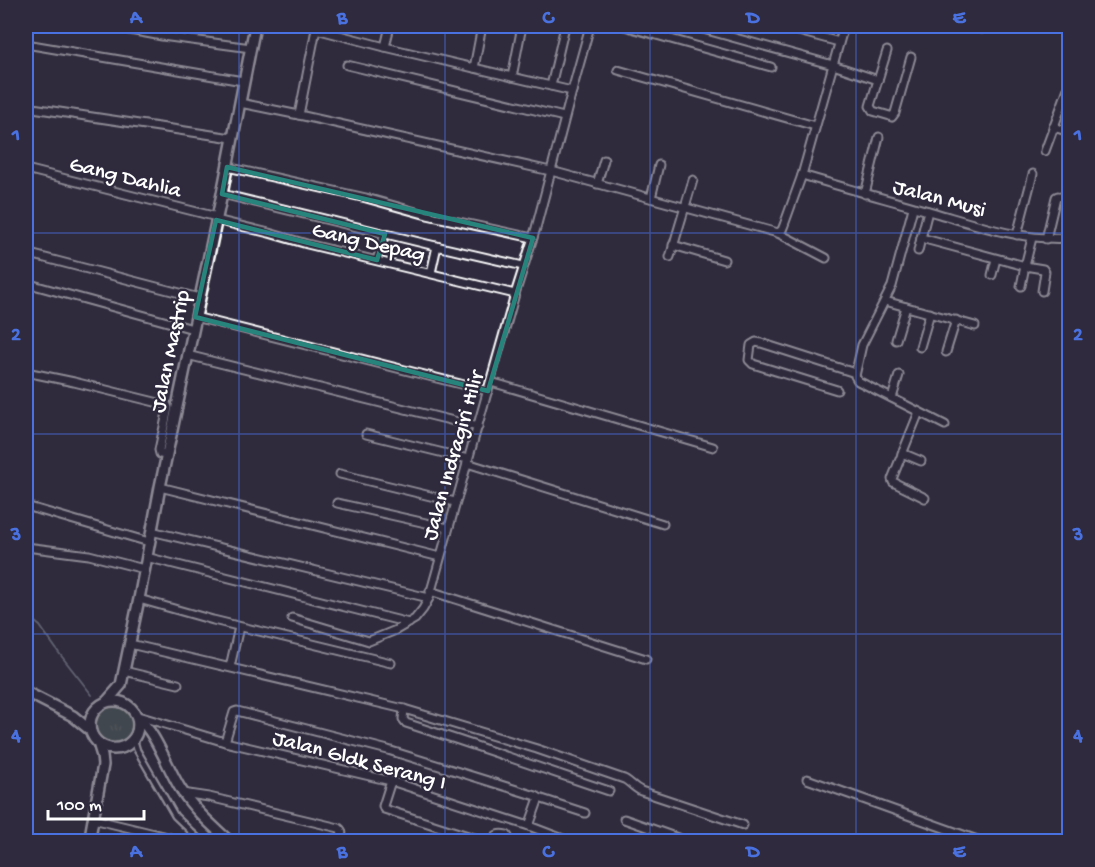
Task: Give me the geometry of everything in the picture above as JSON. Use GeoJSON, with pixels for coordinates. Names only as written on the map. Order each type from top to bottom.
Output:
{"type":"FeatureCollection","features":[{"type":"Feature","properties":{"kind":"main road","name":"Jalan Mastrip"},"geometry":{"type":"LineString","coordinates":[[230,842],[183,793],[172,776],[153,736],[129,705],[122,685],[167,455],[172,408],[187,355],[217,219],[255,26]]}},
{"type":"Feature","properties":{"kind":"main road"},"geometry":{"type":"LineString","coordinates":[[107,701],[122,685]]}},
{"type":"Feature","properties":{"kind":"main road"},"geometry":{"type":"LineString","coordinates":[[26,696],[73,716],[92,714]]}},
{"type":"Feature","properties":{"kind":"main road"},"geometry":{"type":"LineString","coordinates":[[129,705],[115,700],[101,704],[92,714],[90,722],[93,737],[105,748],[121,748],[128,745],[136,736],[138,718]]}},
{"type":"Feature","properties":{"kind":"main road"},"geometry":{"type":"LineString","coordinates":[[73,716],[90,730]]}},
{"type":"Feature","properties":{"kind":"main road"},"geometry":{"type":"LineString","coordinates":[[136,736],[153,736]]}},
{"type":"Feature","properties":{"kind":"main road"},"geometry":{"type":"LineString","coordinates":[[98,741],[103,765]]}},
{"type":"Feature","properties":{"kind":"main road"},"geometry":{"type":"LineString","coordinates":[[89,842],[103,765],[108,753],[114,749]]}},
{"type":"Feature","properties":{"kind":"street"},"geometry":{"type":"LineString","coordinates":[[108,26],[251,48]]}},
{"type":"Feature","properties":{"kind":"street"},"geometry":{"type":"LineString","coordinates":[[385,47],[390,26]]}},
{"type":"Feature","properties":{"kind":"street"},"geometry":{"type":"LineString","coordinates":[[474,68],[482,26]]}},
{"type":"Feature","properties":{"kind":"street"},"geometry":{"type":"LineString","coordinates":[[512,77],[522,26]]}},
{"type":"Feature","properties":{"kind":"street"},"geometry":{"type":"LineString","coordinates":[[551,86],[565,26]]}},
{"type":"Feature","properties":{"kind":"street","name":"Jalan Indragiri Hilir"},"geometry":{"type":"LineString","coordinates":[[292,618],[369,641],[409,623],[419,615],[433,594],[455,502],[469,462],[488,391],[495,384],[515,294],[554,172],[564,117],[590,26]]}},
{"type":"Feature","properties":{"kind":"street"},"geometry":{"type":"LineString","coordinates":[[624,26],[771,67]]}},
{"type":"Feature","properties":{"kind":"street"},"geometry":{"type":"LineString","coordinates":[[692,26],[878,80]]}},
{"type":"Feature","properties":{"kind":"street"},"geometry":{"type":"LineString","coordinates":[[780,26],[839,42]]}},
{"type":"Feature","properties":{"kind":"street"},"geometry":{"type":"LineString","coordinates":[[778,233],[782,230],[802,175],[844,26]]}},
{"type":"Feature","properties":{"kind":"street"},"geometry":{"type":"LineString","coordinates":[[972,26],[982,29]]}},
{"type":"Feature","properties":{"kind":"street"},"geometry":{"type":"LineString","coordinates":[[299,115],[316,27],[385,47],[572,91]]}},
{"type":"Feature","properties":{"kind":"street"},"geometry":{"type":"LineString","coordinates":[[26,44],[243,81]]}},
{"type":"Feature","properties":{"kind":"street"},"geometry":{"type":"LineString","coordinates":[[887,51],[870,106],[873,111],[892,117],[912,57]]}},
{"type":"Feature","properties":{"kind":"street"},"geometry":{"type":"LineString","coordinates":[[347,65],[564,117]]}},
{"type":"Feature","properties":{"kind":"street"},"geometry":{"type":"LineString","coordinates":[[618,70],[815,126]]}},
{"type":"Feature","properties":{"kind":"street"},"geometry":{"type":"LineString","coordinates":[[1046,151],[1070,83]]}},
{"type":"Feature","properties":{"kind":"street"},"geometry":{"type":"LineString","coordinates":[[240,103],[554,172],[778,233],[826,258]]}},
{"type":"Feature","properties":{"kind":"street"},"geometry":{"type":"LineString","coordinates":[[26,107],[232,138]]}},
{"type":"Feature","properties":{"kind":"street"},"geometry":{"type":"LineString","coordinates":[[1053,127],[1070,132]]}},
{"type":"Feature","properties":{"kind":"street"},"geometry":{"type":"LineString","coordinates":[[865,194],[879,137]]}},
{"type":"Feature","properties":{"kind":"street"},"geometry":{"type":"LineString","coordinates":[[597,184],[604,160]]}},
{"type":"Feature","properties":{"kind":"street"},"geometry":{"type":"LineString","coordinates":[[651,198],[659,165]]}},
{"type":"Feature","properties":{"kind":"street"},"geometry":{"type":"LineString","coordinates":[[227,167],[532,238]]}},
{"type":"Feature","properties":{"kind":"street","name":"Gang Dahlia"},"geometry":{"type":"LineString","coordinates":[[26,169],[217,219]]}},
{"type":"Feature","properties":{"kind":"street"},"geometry":{"type":"LineString","coordinates":[[1017,235],[1033,174]]}},
{"type":"Feature","properties":{"kind":"street","name":"Jalan Musi"},"geometry":{"type":"LineString","coordinates":[[802,175],[913,208],[1017,235],[1046,239],[1070,238]]}},
{"type":"Feature","properties":{"kind":"street"},"geometry":{"type":"LineString","coordinates":[[670,257],[693,180]]}},
{"type":"Feature","properties":{"kind":"street"},"geometry":{"type":"LineString","coordinates":[[222,194],[523,266]]}},
{"type":"Feature","properties":{"kind":"street"},"geometry":{"type":"LineString","coordinates":[[1046,239],[1056,197],[1067,198]]}},
{"type":"Feature","properties":{"kind":"street"},"geometry":{"type":"LineString","coordinates":[[913,208],[892,286],[862,345],[855,373],[858,381],[945,425]]}},
{"type":"Feature","properties":{"kind":"street"},"geometry":{"type":"LineString","coordinates":[[918,251],[928,211]]}},
{"type":"Feature","properties":{"kind":"street","name":"Gang Depag"},"geometry":{"type":"LineString","coordinates":[[217,219],[307,244],[515,294]]}},
{"type":"Feature","properties":{"kind":"street"},"geometry":{"type":"LineString","coordinates":[[377,260],[385,234]]}},
{"type":"Feature","properties":{"kind":"street"},"geometry":{"type":"LineString","coordinates":[[921,238],[1045,270],[1042,291]]}},
{"type":"Feature","properties":{"kind":"street"},"geometry":{"type":"LineString","coordinates":[[1021,286],[1032,238]]}},
{"type":"Feature","properties":{"kind":"street"},"geometry":{"type":"LineString","coordinates":[[673,245],[724,260]]}},
{"type":"Feature","properties":{"kind":"street"},"geometry":{"type":"LineString","coordinates":[[431,273],[437,246]]}},
{"type":"Feature","properties":{"kind":"street"},"geometry":{"type":"LineString","coordinates":[[26,253],[199,298]]}},
{"type":"Feature","properties":{"kind":"street"},"geometry":{"type":"LineString","coordinates":[[992,275],[996,259]]}},
{"type":"Feature","properties":{"kind":"street"},"geometry":{"type":"LineString","coordinates":[[26,283],[193,328]]}},
{"type":"Feature","properties":{"kind":"street"},"geometry":{"type":"LineString","coordinates":[[885,301],[975,326]]}},
{"type":"Feature","properties":{"kind":"street"},"geometry":{"type":"LineString","coordinates":[[896,340],[906,307]]}},
{"type":"Feature","properties":{"kind":"street"},"geometry":{"type":"LineString","coordinates":[[920,347],[930,313]]}},
{"type":"Feature","properties":{"kind":"street"},"geometry":{"type":"LineString","coordinates":[[195,317],[488,391]]}},
{"type":"Feature","properties":{"kind":"street"},"geometry":{"type":"LineString","coordinates":[[946,352],[956,320]]}},
{"type":"Feature","properties":{"kind":"street"},"geometry":{"type":"LineString","coordinates":[[837,390],[753,364],[749,360],[751,345],[756,342],[761,343],[855,373]]}},
{"type":"Feature","properties":{"kind":"street"},"geometry":{"type":"LineString","coordinates":[[187,355],[478,427]]}},
{"type":"Feature","properties":{"kind":"street"},"geometry":{"type":"LineString","coordinates":[[26,372],[172,408]]}},
{"type":"Feature","properties":{"kind":"street"},"geometry":{"type":"LineString","coordinates":[[892,398],[898,375]]}},
{"type":"Feature","properties":{"kind":"street"},"geometry":{"type":"LineString","coordinates":[[495,384],[713,447]]}},
{"type":"Feature","properties":{"kind":"street"},"geometry":{"type":"LineString","coordinates":[[919,411],[892,477],[893,482],[925,498]]}},
{"type":"Feature","properties":{"kind":"street"},"geometry":{"type":"LineString","coordinates":[[366,434],[469,462],[663,524]]}},
{"type":"Feature","properties":{"kind":"street"},"geometry":{"type":"LineString","coordinates":[[902,453],[921,461]]}},
{"type":"Feature","properties":{"kind":"street"},"geometry":{"type":"LineString","coordinates":[[340,474],[455,502]]}},
{"type":"Feature","properties":{"kind":"street"},"geometry":{"type":"LineString","coordinates":[[160,487],[440,557]]}},
{"type":"Feature","properties":{"kind":"street"},"geometry":{"type":"LineString","coordinates":[[337,503],[448,528]]}},
{"type":"Feature","properties":{"kind":"street"},"geometry":{"type":"LineString","coordinates":[[26,506],[149,542]]}},
{"type":"Feature","properties":{"kind":"street"},"geometry":{"type":"LineString","coordinates":[[151,531],[433,594],[646,659]]}},
{"type":"Feature","properties":{"kind":"street"},"geometry":{"type":"LineString","coordinates":[[26,547],[89,555],[144,569]]}},
{"type":"Feature","properties":{"kind":"street"},"geometry":{"type":"LineString","coordinates":[[146,556],[409,623]]}},
{"type":"Feature","properties":{"kind":"street"},"geometry":{"type":"LineString","coordinates":[[139,599],[239,627],[391,663]]}},
{"type":"Feature","properties":{"kind":"street"},"geometry":{"type":"LineString","coordinates":[[230,667],[239,627]]}},
{"type":"Feature","properties":{"kind":"street"},"geometry":{"type":"LineString","coordinates":[[130,644],[401,708],[537,749],[626,779],[641,791],[743,825]]}},
{"type":"Feature","properties":{"kind":"street"},"geometry":{"type":"LineString","coordinates":[[124,670],[178,684]]}},
{"type":"Feature","properties":{"kind":"street"},"geometry":{"type":"LineString","coordinates":[[111,703],[117,703],[130,709],[134,714],[136,728],[130,740],[125,744],[111,746],[98,741],[92,724],[97,710],[111,703]]}},
{"type":"Feature","properties":{"kind":"street"},"geometry":{"type":"LineString","coordinates":[[401,708],[406,723],[609,791]]}},
{"type":"Feature","properties":{"kind":"street"},"geometry":{"type":"LineString","coordinates":[[225,742],[234,712],[237,711],[386,750],[585,813]]}},
{"type":"Feature","properties":{"kind":"street","name":"Jalan Gldk Serang I"},"geometry":{"type":"LineString","coordinates":[[138,718],[225,742],[391,782],[529,826],[571,842]]}},
{"type":"Feature","properties":{"kind":"street"},"geometry":{"type":"LineString","coordinates":[[136,736],[141,758],[175,816],[202,842]]}},
{"type":"Feature","properties":{"kind":"street"},"geometry":{"type":"LineString","coordinates":[[533,765],[537,749]]}},
{"type":"Feature","properties":{"kind":"street"},"geometry":{"type":"LineString","coordinates":[[807,779],[983,842]]}},
{"type":"Feature","properties":{"kind":"street"},"geometry":{"type":"LineString","coordinates":[[391,782],[384,809],[487,842]]}},
{"type":"Feature","properties":{"kind":"street"},"geometry":{"type":"LineString","coordinates":[[183,793],[339,828],[342,834],[340,842]]}},
{"type":"Feature","properties":{"kind":"street"},"geometry":{"type":"LineString","coordinates":[[529,826],[539,798]]}},
{"type":"Feature","properties":{"kind":"street"},"geometry":{"type":"LineString","coordinates":[[93,819],[167,837],[172,842]]}},
{"type":"Feature","properties":{"kind":"street"},"geometry":{"type":"LineString","coordinates":[[624,819],[687,841]]}},
{"type":"Feature","properties":{"kind":"street"},"geometry":{"type":"LineString","coordinates":[[492,842],[497,834],[507,835],[511,842]]}},
{"type":"Feature","properties":{"kind":"highlighted area"},"geometry":{"type":"Polygon","coordinates":[[[227,167],[533,238],[488,391],[195,317],[216,220],[377,260],[385,234],[222,194],[227,167]]]}},
{"type":"Feature","properties":{"kind":"green space"},"geometry":{"type":"Polygon","coordinates":[[[114,704],[122,705],[128,710],[133,716],[133,732],[128,738],[122,743],[114,744],[106,743],[100,738],[95,732],[94,724],[95,716],[100,710],[106,705],[114,704]]]}},
{"type":"Feature","properties":{"kind":"waterway"},"geometry":{"type":"LineString","coordinates":[[26,617],[40,626],[92,695]]}}]}
